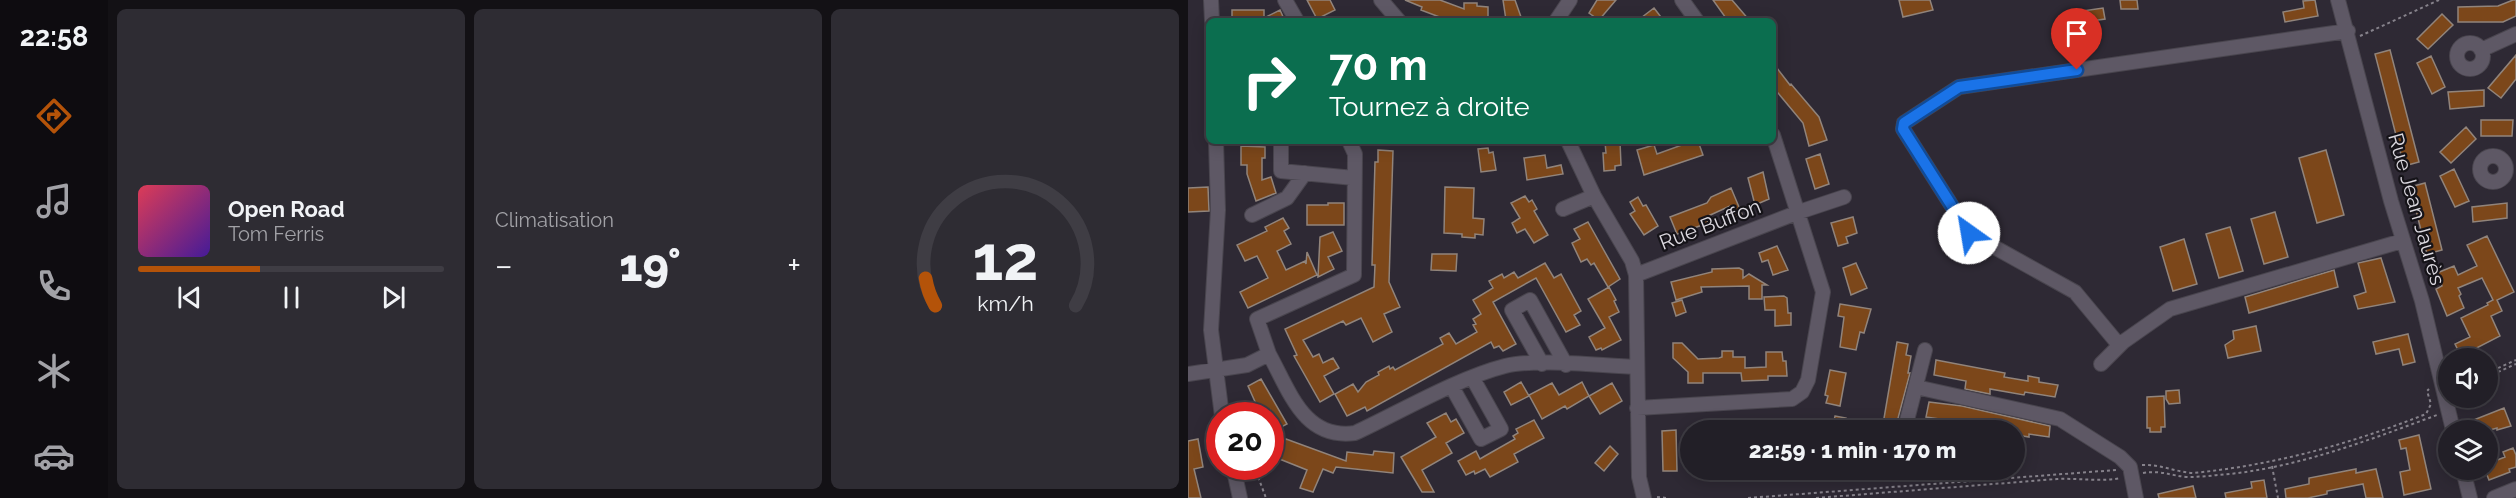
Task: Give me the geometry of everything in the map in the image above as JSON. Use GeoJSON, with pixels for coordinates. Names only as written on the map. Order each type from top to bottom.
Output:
{"type":"FeatureCollection","features":[{"type":"Feature","properties":{"kind":"street"},"geometry":{"type":"LineString","coordinates":[[1211,0],[1212,18]]}},
{"type":"Feature","properties":{"kind":"street"},"geometry":{"type":"LineString","coordinates":[[1285,0],[1295,18]]}},
{"type":"Feature","properties":{"kind":"street"},"geometry":{"type":"LineString","coordinates":[[1381,0],[1396,18]]}},
{"type":"Feature","properties":{"kind":"street"},"geometry":{"type":"LineString","coordinates":[[1558,18],[1570,0]]}},
{"type":"Feature","properties":{"kind":"street"},"geometry":{"type":"LineString","coordinates":[[1682,0],[1695,18]]}},
{"type":"Feature","properties":{"kind":"street","name":"Rue Jean Jaurès"},"geometry":{"type":"LineString","coordinates":[[2338,0],[2402,241],[2422,301],[2451,420]]}},
{"type":"Feature","properties":{"kind":"street"},"geometry":{"type":"LineString","coordinates":[[2481,50],[2516,34]]}},
{"type":"Feature","properties":{"kind":"street"},"geometry":{"type":"LineString","coordinates":[[2119,345],[2075,292],[1969,233],[1903,129],[1904,123],[1959,87],[2349,35]]}},
{"type":"Feature","properties":{"kind":"street"},"geometry":{"type":"LineString","coordinates":[[1216,144],[1218,210],[1211,330],[1220,402]]}},
{"type":"Feature","properties":{"kind":"street"},"geometry":{"type":"LineString","coordinates":[[1281,144],[1281,171],[1354,178]]}},
{"type":"Feature","properties":{"kind":"street"},"geometry":{"type":"LineString","coordinates":[[1350,144],[1355,154],[1354,275],[1257,319],[1269,354],[1303,415],[1318,428],[1338,436],[1355,434],[1472,377],[1507,366],[1542,364],[1637,367]]}},
{"type":"Feature","properties":{"kind":"street"},"geometry":{"type":"LineString","coordinates":[[1569,144],[1594,196],[1632,261],[1636,275],[1639,477],[1644,498]]}},
{"type":"Feature","properties":{"kind":"street"},"geometry":{"type":"LineString","coordinates":[[1637,408],[1792,399],[1802,392],[1808,380],[1823,292],[1776,144]]}},
{"type":"Feature","properties":{"kind":"street"},"geometry":{"type":"LineString","coordinates":[[1252,215],[1287,198],[1305,174]]}},
{"type":"Feature","properties":{"kind":"street"},"geometry":{"type":"LineString","coordinates":[[1563,209],[1594,196]]}},
{"type":"Feature","properties":{"kind":"street","name":"Rue Buffon"},"geometry":{"type":"LineString","coordinates":[[1636,275],[1844,197]]}},
{"type":"Feature","properties":{"kind":"street"},"geometry":{"type":"LineString","coordinates":[[2101,364],[2119,345],[2170,309],[2402,241]]}},
{"type":"Feature","properties":{"kind":"street"},"geometry":{"type":"LineString","coordinates":[[1542,364],[1512,310],[1530,300],[1566,365]]}},
{"type":"Feature","properties":{"kind":"street"},"geometry":{"type":"LineString","coordinates":[[1907,420],[1925,350]]}},
{"type":"Feature","properties":{"kind":"street"},"geometry":{"type":"LineString","coordinates":[[1188,374],[1247,365],[1269,354]]}},
{"type":"Feature","properties":{"kind":"street"},"geometry":{"type":"LineString","coordinates":[[1452,387],[1481,439],[1501,429],[1472,377]]}},
{"type":"Feature","properties":{"kind":"street"},"geometry":{"type":"LineString","coordinates":[[1916,387],[2060,419],[2120,457],[2132,472],[2136,498]]}},
{"type":"Feature","properties":{"kind":"street"},"geometry":{"type":"LineString","coordinates":[[1236,480],[1240,498]]}},
{"type":"Feature","properties":{"kind":"street"},"geometry":{"type":"LineString","coordinates":[[2466,480],[2470,498]]}},
{"type":"Feature","properties":{"kind":"street"},"geometry":{"type":"LineString","coordinates":[[2494,498],[2516,489]]}},
{"type":"Feature","properties":{"kind":"path"},"geometry":{"type":"LineString","coordinates":[[2349,35],[2393,23],[2439,0]]}},
{"type":"Feature","properties":{"kind":"path"},"geometry":{"type":"LineString","coordinates":[[2498,370],[2516,362]]}},
{"type":"Feature","properties":{"kind":"path"},"geometry":{"type":"LineString","coordinates":[[1816,498],[2057,479],[2087,478],[2103,482],[2132,472],[2158,470],[2191,477],[2233,473],[2336,451],[2441,413]]}},
{"type":"Feature","properties":{"kind":"path"},"geometry":{"type":"LineString","coordinates":[[2272,465],[2278,498]]}},
{"type":"Feature","properties":{"kind":"path"},"geometry":{"type":"LineString","coordinates":[[1259,480],[1266,498]]}},
{"type":"Feature","properties":{"kind":"building"},"geometry":{"type":"Polygon","coordinates":[[[1307,0],[1330,0],[1335,10],[1316,18],[1307,0]]]}},
{"type":"Feature","properties":{"kind":"building"},"geometry":{"type":"Polygon","coordinates":[[[1405,0],[1440,0],[1464,9],[1464,3],[1477,3],[1477,6],[1488,7],[1488,18],[1442,18],[1421,10],[1422,7],[1405,0]]]}},
{"type":"Feature","properties":{"kind":"building"},"geometry":{"type":"Polygon","coordinates":[[[1503,0],[1515,0],[1521,17],[1506,18],[1503,0]]]}},
{"type":"Feature","properties":{"kind":"building"},"geometry":{"type":"Polygon","coordinates":[[[1597,0],[1616,0],[1601,18],[1589,13],[1597,0]]]}},
{"type":"Feature","properties":{"kind":"building"},"geometry":{"type":"Polygon","coordinates":[[[1713,0],[1732,0],[1747,18],[1726,18],[1713,0]]]}},
{"type":"Feature","properties":{"kind":"building"},"geometry":{"type":"Polygon","coordinates":[[[1899,0],[1930,0],[1933,10],[1903,17],[1899,0]]]}},
{"type":"Feature","properties":{"kind":"building"},"geometry":{"type":"Polygon","coordinates":[[[2120,0],[2137,0],[2138,9],[2121,9],[2120,0]]]}},
{"type":"Feature","properties":{"kind":"building"},"geometry":{"type":"Polygon","coordinates":[[[2315,0],[2318,16],[2285,22],[2283,12],[2304,8],[2303,1],[2315,0]]]}},
{"type":"Feature","properties":{"kind":"building"},"geometry":{"type":"Polygon","coordinates":[[[2516,0],[2516,16],[2503,22],[2458,22],[2458,7],[2498,6],[2516,0]]]}},
{"type":"Feature","properties":{"kind":"building"},"geometry":{"type":"Polygon","coordinates":[[[1654,8],[1662,18],[1641,18],[1654,8]]]}},
{"type":"Feature","properties":{"kind":"building"},"geometry":{"type":"Polygon","coordinates":[[[2103,8],[2105,19],[2077,23],[2076,12],[2103,8]]]}},
{"type":"Feature","properties":{"kind":"building"},"geometry":{"type":"Polygon","coordinates":[[[1232,10],[1264,10],[1264,18],[1232,18],[1232,10]]]}},
{"type":"Feature","properties":{"kind":"building"},"geometry":{"type":"Polygon","coordinates":[[[1280,10],[1284,18],[1264,18],[1280,10]]]}},
{"type":"Feature","properties":{"kind":"building"},"geometry":{"type":"Polygon","coordinates":[[[2442,14],[2453,25],[2428,49],[2417,39],[2442,14]]]}},
{"type":"Feature","properties":{"kind":"building"},"geometry":{"type":"Polygon","coordinates":[[[2390,50],[2419,162],[2404,166],[2375,54],[2390,50]]]}},
{"type":"Feature","properties":{"kind":"building"},"geometry":{"type":"Polygon","coordinates":[[[2516,55],[2516,79],[2501,98],[2488,88],[2516,55]]]}},
{"type":"Feature","properties":{"kind":"building"},"geometry":{"type":"Polygon","coordinates":[[[2431,56],[2445,87],[2432,94],[2417,63],[2431,56]]]}},
{"type":"Feature","properties":{"kind":"building"},"geometry":{"type":"Polygon","coordinates":[[[1776,67],[1819,117],[1827,140],[1809,146],[1803,123],[1776,91],[1776,67]]]}},
{"type":"Feature","properties":{"kind":"building"},"geometry":{"type":"Polygon","coordinates":[[[2484,90],[2484,106],[2450,109],[2448,92],[2484,90]]]}},
{"type":"Feature","properties":{"kind":"building"},"geometry":{"type":"Polygon","coordinates":[[[2481,120],[2513,120],[2512,136],[2481,136],[2481,120]]]}},
{"type":"Feature","properties":{"kind":"building"},"geometry":{"type":"Polygon","coordinates":[[[2466,127],[2476,139],[2451,163],[2440,152],[2466,127]]]}},
{"type":"Feature","properties":{"kind":"building"},"geometry":{"type":"Polygon","coordinates":[[[1605,144],[1620,144],[1621,165],[1615,166],[1615,170],[1604,171],[1603,153],[1606,153],[1605,144]]]}},
{"type":"Feature","properties":{"kind":"building"},"geometry":{"type":"Polygon","coordinates":[[[1684,144],[1699,144],[1703,155],[1644,175],[1637,150],[1654,145],[1657,154],[1684,144]]]}},
{"type":"Feature","properties":{"kind":"building"},"geometry":{"type":"Polygon","coordinates":[[[1241,146],[1265,147],[1265,158],[1262,158],[1262,180],[1271,177],[1276,193],[1256,201],[1247,174],[1247,165],[1241,165],[1241,146]]]}},
{"type":"Feature","properties":{"kind":"building"},"geometry":{"type":"Polygon","coordinates":[[[1488,148],[1489,153],[1493,152],[1496,170],[1481,172],[1478,149],[1488,148]]]}},
{"type":"Feature","properties":{"kind":"building"},"geometry":{"type":"Polygon","coordinates":[[[1378,150],[1393,151],[1389,282],[1400,307],[1384,314],[1392,332],[1373,342],[1361,318],[1346,325],[1343,321],[1303,340],[1313,357],[1319,354],[1323,363],[1333,358],[1339,368],[1324,376],[1334,394],[1320,402],[1294,356],[1297,355],[1285,329],[1374,287],[1375,265],[1372,265],[1375,162],[1378,162],[1378,150]]]}},
{"type":"Feature","properties":{"kind":"building"},"geometry":{"type":"Polygon","coordinates":[[[2326,150],[2344,215],[2317,223],[2299,158],[2326,150]]]}},
{"type":"Feature","properties":{"kind":"building"},"geometry":{"type":"Polygon","coordinates":[[[1820,154],[1829,184],[1815,189],[1806,159],[1820,154]]]}},
{"type":"Feature","properties":{"kind":"building"},"geometry":{"type":"Polygon","coordinates":[[[1545,155],[1547,168],[1561,165],[1563,174],[1527,180],[1524,158],[1545,155]]]}},
{"type":"Feature","properties":{"kind":"building"},"geometry":{"type":"Polygon","coordinates":[[[2454,169],[2469,201],[2455,207],[2440,176],[2454,169]]]}},
{"type":"Feature","properties":{"kind":"building"},"geometry":{"type":"Polygon","coordinates":[[[1763,172],[1769,199],[1755,205],[1748,178],[1763,172]]]}},
{"type":"Feature","properties":{"kind":"building"},"geometry":{"type":"Polygon","coordinates":[[[2425,183],[2442,250],[2427,254],[2410,187],[2425,183]]]}},
{"type":"Feature","properties":{"kind":"building"},"geometry":{"type":"Polygon","coordinates":[[[1208,187],[1209,211],[1188,212],[1188,188],[1208,187]]]}},
{"type":"Feature","properties":{"kind":"building"},"geometry":{"type":"Polygon","coordinates":[[[1445,187],[1474,188],[1473,218],[1484,219],[1483,235],[1475,234],[1475,238],[1462,237],[1462,234],[1444,233],[1445,187]]]}},
{"type":"Feature","properties":{"kind":"building"},"geometry":{"type":"Polygon","coordinates":[[[1731,188],[1742,214],[1735,217],[1730,206],[1706,217],[1708,223],[1677,234],[1670,217],[1707,203],[1711,197],[1731,188]]]}},
{"type":"Feature","properties":{"kind":"building"},"geometry":{"type":"Polygon","coordinates":[[[1525,196],[1529,202],[1532,200],[1537,209],[1534,211],[1548,235],[1534,243],[1525,229],[1517,233],[1512,223],[1520,218],[1511,203],[1525,196]]]}},
{"type":"Feature","properties":{"kind":"building"},"geometry":{"type":"Polygon","coordinates":[[[1638,197],[1643,206],[1646,205],[1658,226],[1644,235],[1630,214],[1635,211],[1630,202],[1638,197]]]}},
{"type":"Feature","properties":{"kind":"building"},"geometry":{"type":"Polygon","coordinates":[[[1328,203],[1344,203],[1344,225],[1307,225],[1307,205],[1328,205],[1328,203]]]}},
{"type":"Feature","properties":{"kind":"building"},"geometry":{"type":"Polygon","coordinates":[[[2507,203],[2507,218],[2473,222],[2472,207],[2507,203]]]}},
{"type":"Feature","properties":{"kind":"building"},"geometry":{"type":"Polygon","coordinates":[[[2275,212],[2288,257],[2264,264],[2251,219],[2275,212]]]}},
{"type":"Feature","properties":{"kind":"building"},"geometry":{"type":"Polygon","coordinates":[[[1853,217],[1857,233],[1846,237],[1848,243],[1838,246],[1831,223],[1853,217]]]}},
{"type":"Feature","properties":{"kind":"building"},"geometry":{"type":"Polygon","coordinates":[[[1283,218],[1289,228],[1284,231],[1291,244],[1277,251],[1286,270],[1305,261],[1306,264],[1307,252],[1317,275],[1248,308],[1240,292],[1268,278],[1257,256],[1245,261],[1237,245],[1267,231],[1265,227],[1283,218]]]}},
{"type":"Feature","properties":{"kind":"building"},"geometry":{"type":"Polygon","coordinates":[[[1588,222],[1620,279],[1608,287],[1594,263],[1591,265],[1587,259],[1581,262],[1572,243],[1580,239],[1574,229],[1588,222]]]}},
{"type":"Feature","properties":{"kind":"building"},"geometry":{"type":"Polygon","coordinates":[[[2230,227],[2243,271],[2219,278],[2206,234],[2230,227]]]}},
{"type":"Feature","properties":{"kind":"building"},"geometry":{"type":"Polygon","coordinates":[[[1333,232],[1342,251],[1328,257],[1334,269],[1318,277],[1320,237],[1333,232]]]}},
{"type":"Feature","properties":{"kind":"building"},"geometry":{"type":"Polygon","coordinates":[[[2487,236],[2514,292],[2497,300],[2502,311],[2491,316],[2500,336],[2477,348],[2457,348],[2455,344],[2470,337],[2461,318],[2488,305],[2487,303],[2493,300],[2482,278],[2458,288],[2464,308],[2447,316],[2436,289],[2442,286],[2437,273],[2454,266],[2458,275],[2477,266],[2467,245],[2487,236]]]}},
{"type":"Feature","properties":{"kind":"building"},"geometry":{"type":"Polygon","coordinates":[[[2184,239],[2197,284],[2173,291],[2160,247],[2184,239]]]}},
{"type":"Feature","properties":{"kind":"building"},"geometry":{"type":"Polygon","coordinates":[[[1777,246],[1788,270],[1773,275],[1768,260],[1762,262],[1759,253],[1777,246]]]}},
{"type":"Feature","properties":{"kind":"building"},"geometry":{"type":"Polygon","coordinates":[[[1432,254],[1457,254],[1456,271],[1431,270],[1432,254]]]}},
{"type":"Feature","properties":{"kind":"building"},"geometry":{"type":"Polygon","coordinates":[[[2381,258],[2395,302],[2358,309],[2354,296],[2366,292],[2358,263],[2381,258]]]}},
{"type":"Feature","properties":{"kind":"building"},"geometry":{"type":"Polygon","coordinates":[[[1545,263],[1554,278],[1561,274],[1581,311],[1574,315],[1580,325],[1566,332],[1536,278],[1493,302],[1516,344],[1503,351],[1499,346],[1494,348],[1491,342],[1367,411],[1365,407],[1347,416],[1335,394],[1353,384],[1358,392],[1366,382],[1379,375],[1378,372],[1389,366],[1390,369],[1393,367],[1395,370],[1443,344],[1440,338],[1449,333],[1456,344],[1477,332],[1473,319],[1481,314],[1473,300],[1493,288],[1489,281],[1502,274],[1504,278],[1514,272],[1518,278],[1545,263]]]}},
{"type":"Feature","properties":{"kind":"building"},"geometry":{"type":"Polygon","coordinates":[[[1856,263],[1867,288],[1851,295],[1843,268],[1856,263]]]}},
{"type":"Feature","properties":{"kind":"building"},"geometry":{"type":"Polygon","coordinates":[[[1739,268],[1743,270],[1743,278],[1749,274],[1767,285],[1762,285],[1762,299],[1749,299],[1749,286],[1701,287],[1702,292],[1676,300],[1671,282],[1712,272],[1712,269],[1739,268]]]}},
{"type":"Feature","properties":{"kind":"building"},"geometry":{"type":"Polygon","coordinates":[[[2334,270],[2338,287],[2249,313],[2245,297],[2334,270]]]}},
{"type":"Feature","properties":{"kind":"building"},"geometry":{"type":"Polygon","coordinates":[[[1609,287],[1619,312],[1609,317],[1621,340],[1602,350],[1601,348],[1596,350],[1589,337],[1605,328],[1588,299],[1609,287]]]}},
{"type":"Feature","properties":{"kind":"building"},"geometry":{"type":"Polygon","coordinates":[[[1784,296],[1787,298],[1788,313],[1791,313],[1791,325],[1775,326],[1775,310],[1765,310],[1764,297],[1784,296]]]}},
{"type":"Feature","properties":{"kind":"building"},"geometry":{"type":"Polygon","coordinates":[[[1682,300],[1686,312],[1676,316],[1672,303],[1682,300]]]}},
{"type":"Feature","properties":{"kind":"building"},"geometry":{"type":"Polygon","coordinates":[[[1840,304],[1871,309],[1864,333],[1860,332],[1856,350],[1840,347],[1844,317],[1838,316],[1840,304]]]}},
{"type":"Feature","properties":{"kind":"building"},"geometry":{"type":"Polygon","coordinates":[[[2256,326],[2261,351],[2228,358],[2225,345],[2234,339],[2233,331],[2256,326]]]}},
{"type":"Feature","properties":{"kind":"building"},"geometry":{"type":"Polygon","coordinates":[[[2408,334],[2415,362],[2403,365],[2399,349],[2376,354],[2373,342],[2408,334]]]}},
{"type":"Feature","properties":{"kind":"building"},"geometry":{"type":"Polygon","coordinates":[[[1897,342],[1908,344],[1906,355],[1911,356],[1908,373],[1910,373],[1898,420],[1884,420],[1897,342]]]}},
{"type":"Feature","properties":{"kind":"building"},"geometry":{"type":"Polygon","coordinates":[[[1673,343],[1682,343],[1698,359],[1719,358],[1722,357],[1722,351],[1733,351],[1733,357],[1745,357],[1745,368],[1766,367],[1766,352],[1782,352],[1783,361],[1786,361],[1787,376],[1768,376],[1768,380],[1742,381],[1741,373],[1703,373],[1703,383],[1688,383],[1688,372],[1673,358],[1673,343]]]}},
{"type":"Feature","properties":{"kind":"building"},"geometry":{"type":"Polygon","coordinates":[[[1936,360],[2005,373],[2004,377],[2028,381],[2028,376],[2039,378],[2039,382],[2058,385],[2055,397],[2025,392],[2024,395],[1990,389],[1990,394],[1965,389],[1966,381],[1934,375],[1936,360]]]}},
{"type":"Feature","properties":{"kind":"building"},"geometry":{"type":"Polygon","coordinates":[[[1830,370],[1846,373],[1840,406],[1826,403],[1828,396],[1825,395],[1830,370]]]}},
{"type":"Feature","properties":{"kind":"building"},"geometry":{"type":"Polygon","coordinates":[[[1261,379],[1274,402],[1255,402],[1248,386],[1261,379]]]}},
{"type":"Feature","properties":{"kind":"building"},"geometry":{"type":"Polygon","coordinates":[[[1521,382],[1529,396],[1511,405],[1504,392],[1521,382]]]}},
{"type":"Feature","properties":{"kind":"building"},"geometry":{"type":"Polygon","coordinates":[[[1582,382],[1589,396],[1567,409],[1565,406],[1542,419],[1529,395],[1552,383],[1559,395],[1582,382]]]}},
{"type":"Feature","properties":{"kind":"building"},"geometry":{"type":"Polygon","coordinates":[[[1612,383],[1622,401],[1600,414],[1589,396],[1612,383]]]}},
{"type":"Feature","properties":{"kind":"building"},"geometry":{"type":"Polygon","coordinates":[[[2179,390],[2180,403],[2169,404],[2166,391],[2179,390]]]}},
{"type":"Feature","properties":{"kind":"building"},"geometry":{"type":"Polygon","coordinates":[[[2164,396],[2165,427],[2161,427],[2161,432],[2150,432],[2150,428],[2147,428],[2147,397],[2164,396]]]}},
{"type":"Feature","properties":{"kind":"building"},"geometry":{"type":"Polygon","coordinates":[[[1929,402],[1962,406],[2024,420],[1946,420],[1926,417],[1929,402]]]}},
{"type":"Feature","properties":{"kind":"building"},"geometry":{"type":"Polygon","coordinates":[[[2504,408],[2511,426],[2498,430],[2498,420],[2474,420],[2504,408]]]}},
{"type":"Feature","properties":{"kind":"building"},"geometry":{"type":"Polygon","coordinates":[[[1446,413],[1451,422],[1456,419],[1464,433],[1446,443],[1452,453],[1422,470],[1434,492],[1422,492],[1401,457],[1436,437],[1427,423],[1446,413]]]}},
{"type":"Feature","properties":{"kind":"building"},"geometry":{"type":"Polygon","coordinates":[[[1835,416],[1846,418],[1846,420],[1834,420],[1835,416]]]}},
{"type":"Feature","properties":{"kind":"building"},"geometry":{"type":"Polygon","coordinates":[[[1534,420],[1544,438],[1514,454],[1518,462],[1490,477],[1485,469],[1466,475],[1458,461],[1476,451],[1480,459],[1515,439],[1513,436],[1518,433],[1516,429],[1534,420]]]}},
{"type":"Feature","properties":{"kind":"building"},"geometry":{"type":"Polygon","coordinates":[[[2025,420],[2050,426],[2049,437],[2029,434],[2029,437],[2025,436],[2025,420]]]}},
{"type":"Feature","properties":{"kind":"building"},"geometry":{"type":"Polygon","coordinates":[[[1676,430],[1677,471],[1663,471],[1662,431],[1676,430]]]}},
{"type":"Feature","properties":{"kind":"building"},"geometry":{"type":"Polygon","coordinates":[[[2419,435],[2431,489],[2404,495],[2400,472],[2410,470],[2406,448],[2401,449],[2399,440],[2419,435]]]}},
{"type":"Feature","properties":{"kind":"building"},"geometry":{"type":"Polygon","coordinates":[[[1198,439],[1203,467],[1194,469],[1201,498],[1188,498],[1188,441],[1198,439]]]}},
{"type":"Feature","properties":{"kind":"building"},"geometry":{"type":"Polygon","coordinates":[[[1286,439],[1346,461],[1347,452],[1373,455],[1374,451],[1394,453],[1393,473],[1336,467],[1333,473],[1323,469],[1313,492],[1300,488],[1307,470],[1284,461],[1286,439]]]}},
{"type":"Feature","properties":{"kind":"building"},"geometry":{"type":"Polygon","coordinates":[[[1610,446],[1618,454],[1604,471],[1595,463],[1610,446]]]}},
{"type":"Feature","properties":{"kind":"building"},"geometry":{"type":"Polygon","coordinates":[[[2513,448],[2516,455],[2516,467],[2498,477],[2498,460],[2505,457],[2503,452],[2513,448]]]}},
{"type":"Feature","properties":{"kind":"building"},"geometry":{"type":"Polygon","coordinates":[[[2356,469],[2356,473],[2376,469],[2383,498],[2366,498],[2363,484],[2327,491],[2327,494],[2308,498],[2286,498],[2285,489],[2309,484],[2309,478],[2356,469]]]}},
{"type":"Feature","properties":{"kind":"building"},"geometry":{"type":"Polygon","coordinates":[[[2264,480],[2267,498],[2226,498],[2225,493],[2252,488],[2251,482],[2264,480]]]}},
{"type":"Feature","properties":{"kind":"building"},"geometry":{"type":"Polygon","coordinates":[[[2193,486],[2196,498],[2159,498],[2158,494],[2193,486]]]}},
{"type":"Feature","properties":{"kind":"route"},"geometry":{"type":"LineString","coordinates":[[1969,233],[1903,129],[1904,123],[1959,87],[2077,70]]}}]}
